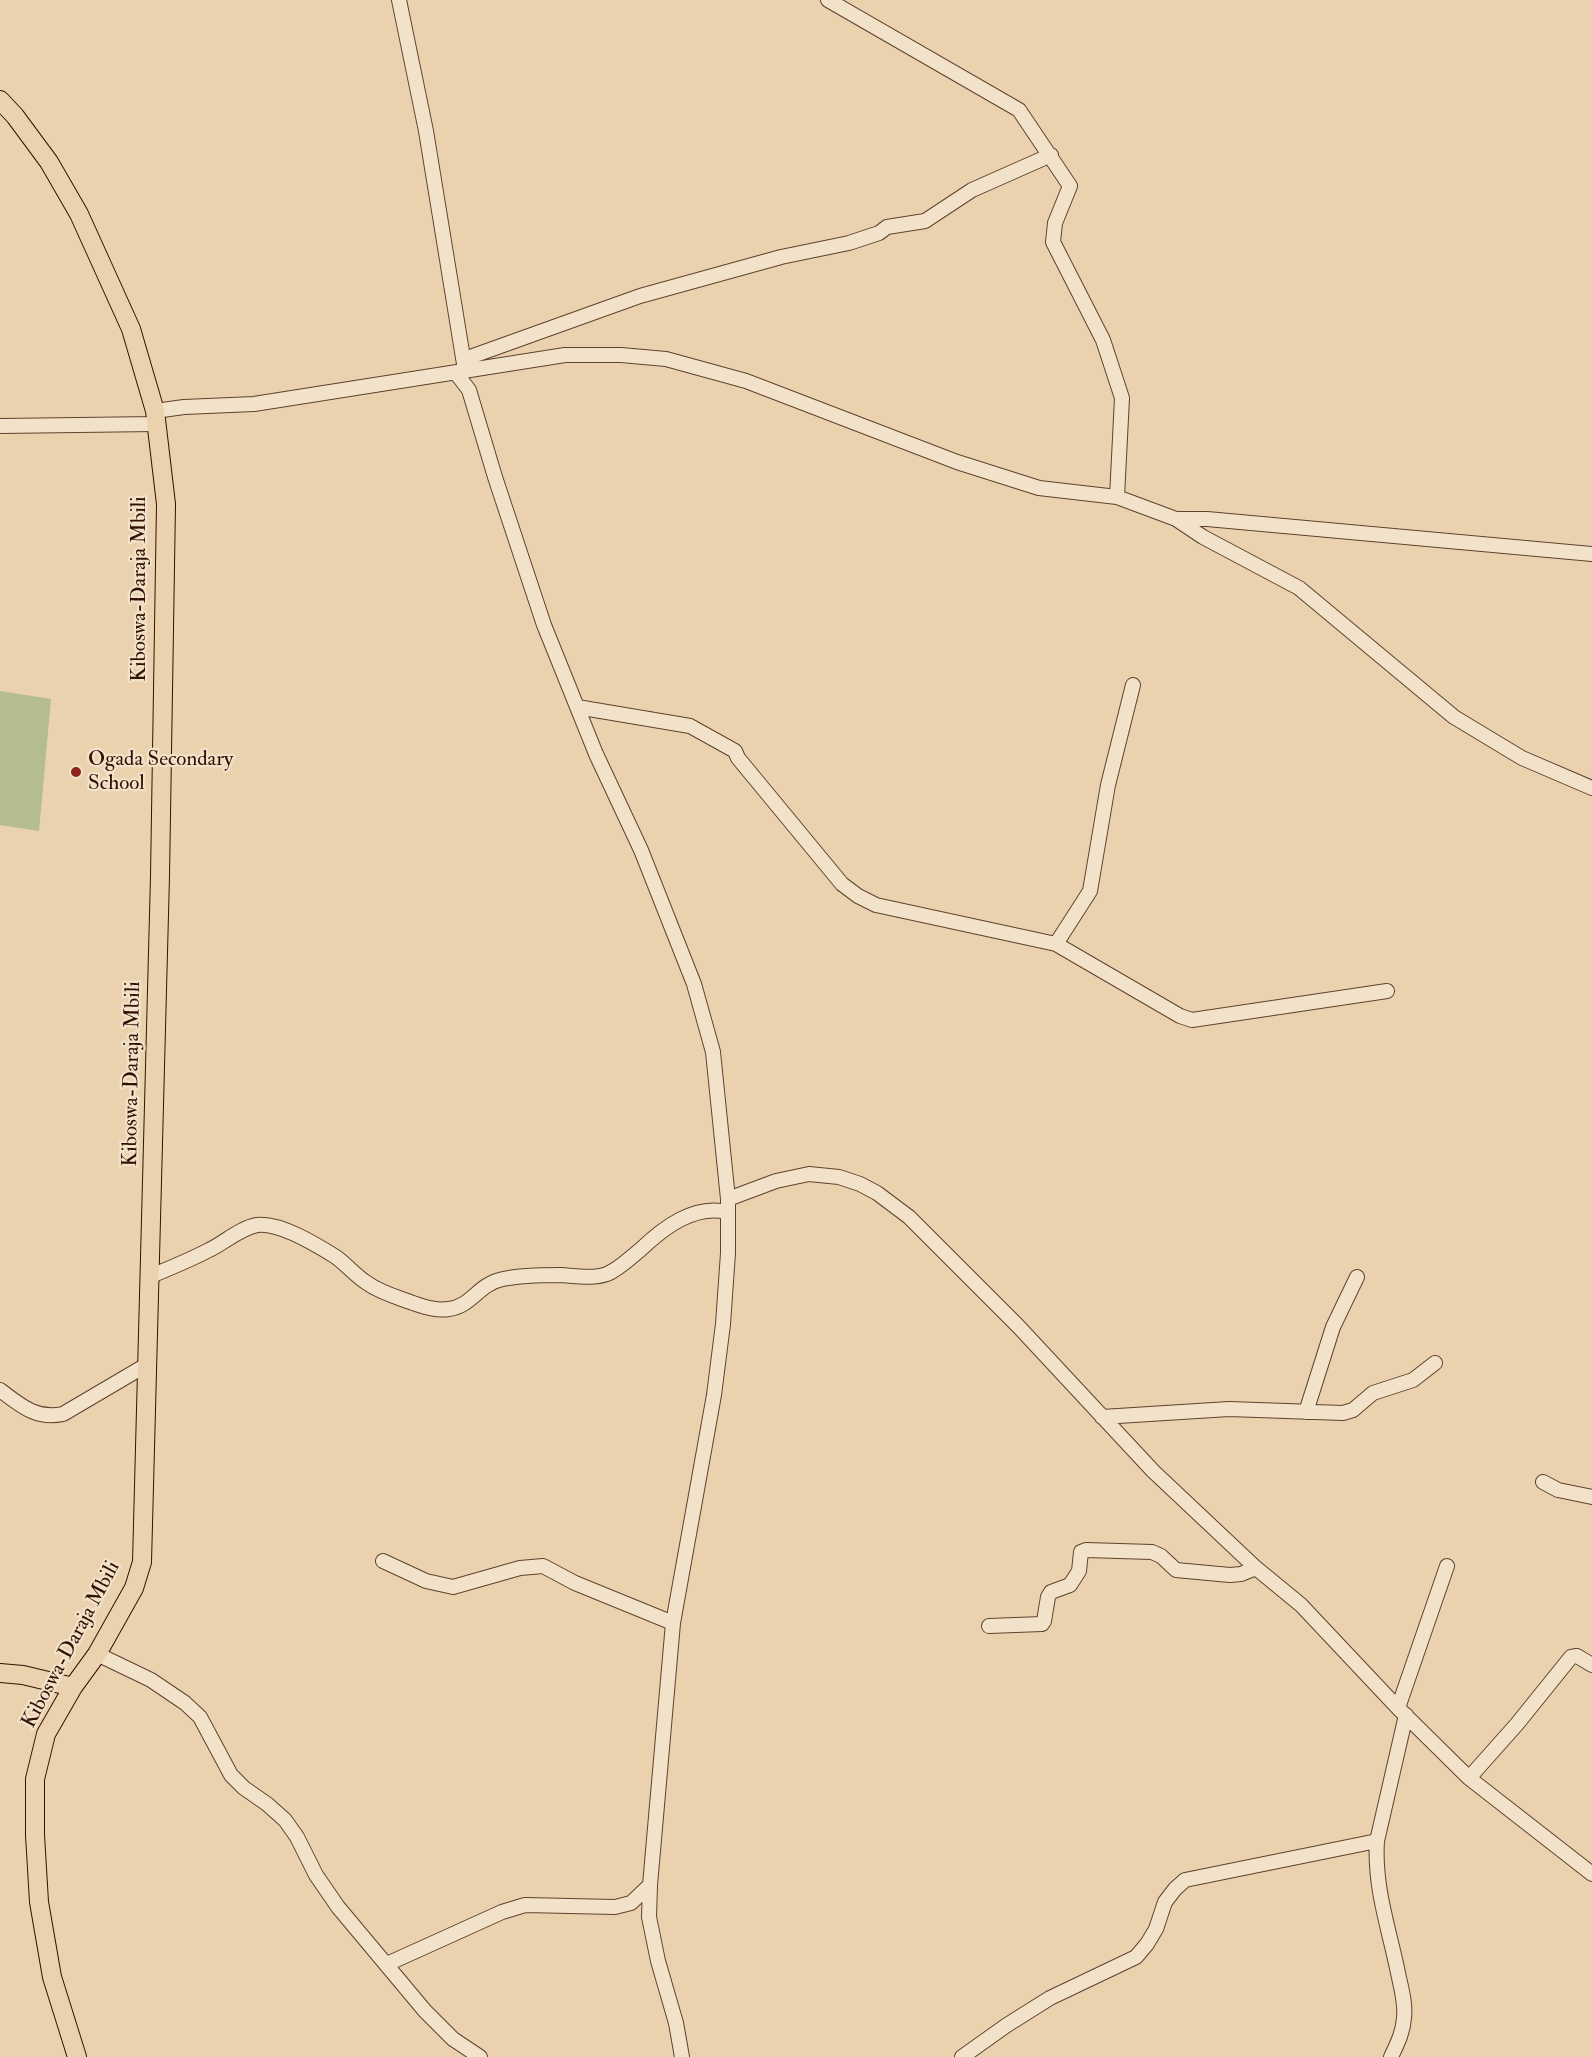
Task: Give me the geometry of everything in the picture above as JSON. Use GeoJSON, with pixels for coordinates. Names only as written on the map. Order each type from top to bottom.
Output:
{"type":"FeatureCollection","features":[{"type":"Feature","properties":{"kind":"main road","name":"Kiboswa-Daraja Mbili"},"geometry":{"type":"LineString","coordinates":[[0,100],[15,116],[49,162],[79,214],[131,329],[155,417],[166,504],[151,1276],[142,1562],[134,1588],[97,1654],[73,1687],[46,1734],[35,1779],[35,1835],[39,1902],[52,1977],[77,2057]]}},
{"type":"Feature","properties":{"kind":"main road"},"geometry":{"type":"LineString","coordinates":[[0,1672],[73,1687]]}},
{"type":"Feature","properties":{"kind":"street"},"geometry":{"type":"LineString","coordinates":[[399,0],[426,131],[461,372],[469,390],[544,625],[596,754],[641,850],[694,984],[713,1052],[728,1205],[724,1312],[716,1383],[673,1623],[649,1917],[658,1961],[676,2023],[682,2057]]}},
{"type":"Feature","properties":{"kind":"street"},"geometry":{"type":"LineString","coordinates":[[828,0],[1019,110],[1070,186],[1055,223],[1053,242],[1103,340],[1122,398],[1118,497]]}},
{"type":"Feature","properties":{"kind":"street"},"geometry":{"type":"LineString","coordinates":[[470,357],[640,296],[781,257],[849,243],[887,227],[925,221],[972,190],[1050,155]]}},
{"type":"Feature","properties":{"kind":"street"},"geometry":{"type":"LineString","coordinates":[[0,426],[155,417],[184,407],[254,404],[565,355],[621,355],[666,359],[746,381],[957,462],[1039,488],[1118,497],[1176,519],[1203,537],[1299,588],[1454,717],[1522,758],[1592,788]]}},
{"type":"Feature","properties":{"kind":"street"},"geometry":{"type":"LineString","coordinates":[[1176,519],[1219,520],[1592,554]]}},
{"type":"Feature","properties":{"kind":"street"},"geometry":{"type":"LineString","coordinates":[[1056,944],[1090,891],[1108,785],[1133,685]]}},
{"type":"Feature","properties":{"kind":"street"},"geometry":{"type":"LineString","coordinates":[[577,707],[690,726],[735,751],[738,758],[842,884],[876,905],[1056,944],[1180,1016],[1192,1020],[1387,991]]}},
{"type":"Feature","properties":{"kind":"street"},"geometry":{"type":"LineString","coordinates":[[151,1276],[209,1250],[248,1228],[258,1225],[268,1226],[282,1229],[320,1248],[367,1283],[388,1294],[428,1308],[445,1310],[459,1307],[481,1287],[493,1281],[544,1275],[607,1274],[632,1257],[668,1226],[704,1210],[728,1205],[776,1181],[809,1174],[838,1177],[877,1193],[909,1217],[1018,1326],[1153,1471],[1256,1568],[1301,1605],[1402,1712],[1470,1778],[1592,1874]]}},
{"type":"Feature","properties":{"kind":"street"},"geometry":{"type":"LineString","coordinates":[[1306,1412],[1333,1327],[1358,1277]]}},
{"type":"Feature","properties":{"kind":"street"},"geometry":{"type":"LineString","coordinates":[[1102,1417],[1229,1409],[1327,1414],[1348,1412],[1373,1393],[1413,1380],[1435,1363]]}},
{"type":"Feature","properties":{"kind":"street"},"geometry":{"type":"LineString","coordinates":[[0,1390],[37,1414],[50,1417],[63,1414],[148,1364]]}},
{"type":"Feature","properties":{"kind":"street"},"geometry":{"type":"LineString","coordinates":[[1543,1482],[1558,1490],[1592,1497]]}},
{"type":"Feature","properties":{"kind":"street"},"geometry":{"type":"LineString","coordinates":[[989,1626],[1042,1624],[1048,1597],[1051,1592],[1070,1585],[1079,1571],[1081,1552],[1086,1550],[1152,1552],[1161,1556],[1176,1570],[1230,1575],[1241,1574],[1256,1568]]}},
{"type":"Feature","properties":{"kind":"street"},"geometry":{"type":"LineString","coordinates":[[383,1561],[426,1581],[453,1587],[520,1569],[543,1566],[575,1583],[673,1623]]}},
{"type":"Feature","properties":{"kind":"street"},"geometry":{"type":"LineString","coordinates":[[1390,2057],[1400,2039],[1405,2015],[1402,1991],[1378,1884],[1377,1841],[1402,1712],[1448,1566]]}},
{"type":"Feature","properties":{"kind":"street"},"geometry":{"type":"LineString","coordinates":[[97,1654],[151,1680],[185,1703],[200,1717],[231,1775],[285,1820],[316,1875],[338,1907],[425,2011],[453,2039],[480,2057]]}},
{"type":"Feature","properties":{"kind":"street"},"geometry":{"type":"LineString","coordinates":[[1470,1778],[1571,1657],[1577,1656],[1592,1665]]}},
{"type":"Feature","properties":{"kind":"street"},"geometry":{"type":"LineString","coordinates":[[962,2057],[1050,1998],[1136,1957],[1156,1929],[1165,1902],[1174,1889],[1185,1880],[1377,1841]]}},
{"type":"Feature","properties":{"kind":"street"},"geometry":{"type":"LineString","coordinates":[[387,1964],[502,1912],[525,1905],[615,1907],[631,1903],[650,1885]]}},
{"type":"Feature","properties":{"kind":"green space"},"geometry":{"type":"Polygon","coordinates":[[[0,691],[51,699],[39,831],[0,825],[0,691]]]}},
{"type":"Feature","properties":{"kind":"place","name":"Ogada Secondary School"},"geometry":{"type":"Point","coordinates":[76,772]}}]}
